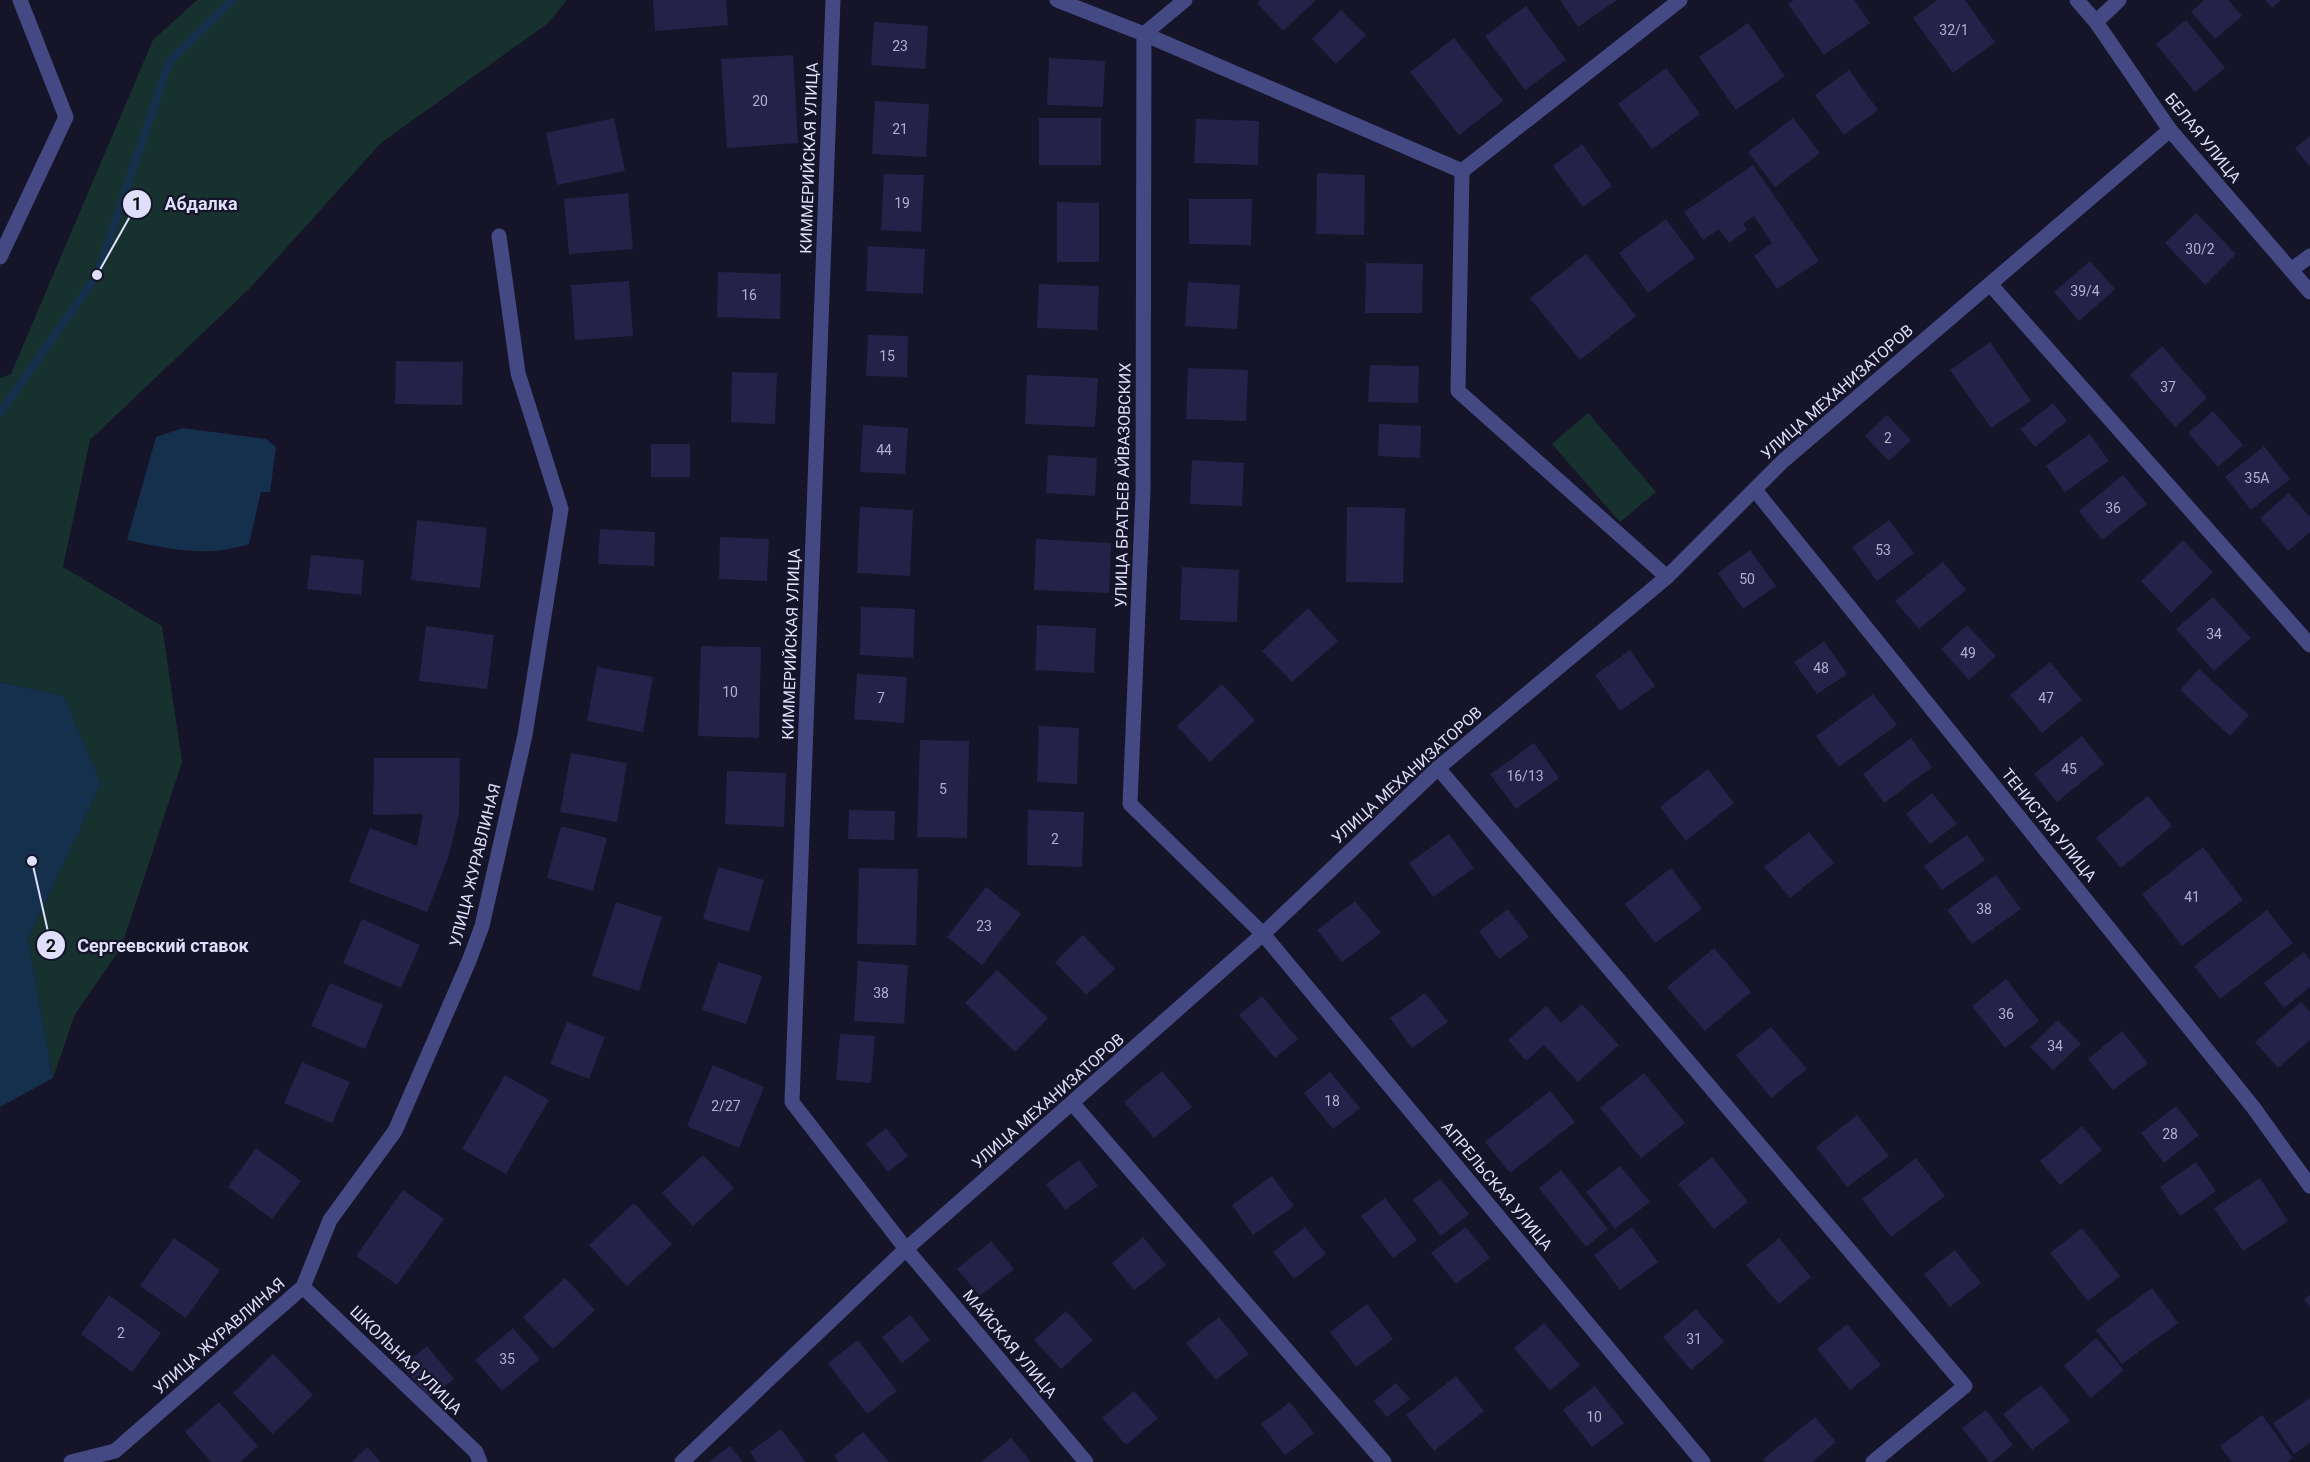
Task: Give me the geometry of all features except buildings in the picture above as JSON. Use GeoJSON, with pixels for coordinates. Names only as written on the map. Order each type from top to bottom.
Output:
{"type":"FeatureCollection","features":[{"type":"Feature","properties":{"kind":"street"},"geometry":{"type":"LineString","coordinates":[[0,257],[66,117],[20,0]]}},
{"type":"Feature","properties":{"kind":"street","name":"КИММЕРИЙСКАЯ УЛИЦА"},"geometry":{"type":"LineString","coordinates":[[833,0],[792,1102],[906,1249]]}},
{"type":"Feature","properties":{"kind":"street"},"geometry":{"type":"LineString","coordinates":[[1057,0],[1144,34],[1462,171]]}},
{"type":"Feature","properties":{"kind":"street"},"geometry":{"type":"LineString","coordinates":[[1144,34],[1185,0]]}},
{"type":"Feature","properties":{"kind":"street"},"geometry":{"type":"LineString","coordinates":[[1462,171],[1680,0]]}},
{"type":"Feature","properties":{"kind":"street","name":"БЕЛАЯ УЛИЦА"},"geometry":{"type":"LineString","coordinates":[[2077,0],[2096,22],[2170,130],[2310,292]]}},
{"type":"Feature","properties":{"kind":"street"},"geometry":{"type":"LineString","coordinates":[[2096,22],[2119,0]]}},
{"type":"Feature","properties":{"kind":"street","name":"УЛИЦА БРАТЬЕВ АЙВАЗОВСКИХ"},"geometry":{"type":"LineString","coordinates":[[1144,34],[1143,490],[1130,804],[1263,934]]}},
{"type":"Feature","properties":{"kind":"street","name":"УЛИЦА МЕХАНИЗАТОРОВ"},"geometry":{"type":"LineString","coordinates":[[682,1462],[906,1249],[1263,934],[1437,768],[1667,577],[1783,460],[2170,130]]}},
{"type":"Feature","properties":{"kind":"street"},"geometry":{"type":"LineString","coordinates":[[1462,171],[1458,391],[1667,577]]}},
{"type":"Feature","properties":{"kind":"street","name":"УЛИЦА ЖУРАВЛИНАЯ"},"geometry":{"type":"LineString","coordinates":[[71,1462],[115,1451],[303,1287],[330,1220],[395,1131],[482,926],[525,735],[561,508],[518,373],[499,236]]}},
{"type":"Feature","properties":{"kind":"street"},"geometry":{"type":"LineString","coordinates":[[2290,270],[2310,256]]}},
{"type":"Feature","properties":{"kind":"street"},"geometry":{"type":"LineString","coordinates":[[1990,284],[2310,645]]}},
{"type":"Feature","properties":{"kind":"street","name":"ТЕНИСТАЯ УЛИЦА"},"geometry":{"type":"LineString","coordinates":[[1755,490],[2253,1107],[2310,1186]]}},
{"type":"Feature","properties":{"kind":"street"},"geometry":{"type":"LineString","coordinates":[[1437,768],[1965,1386],[1873,1462]]}},
{"type":"Feature","properties":{"kind":"street","name":"АПРЕЛЬСКАЯ УЛИЦА"},"geometry":{"type":"LineString","coordinates":[[1263,934],[1703,1462]]}},
{"type":"Feature","properties":{"kind":"street"},"geometry":{"type":"LineString","coordinates":[[1073,1104],[1384,1462]]}},
{"type":"Feature","properties":{"kind":"street","name":"МАЙСКАЯ УЛИЦА"},"geometry":{"type":"LineString","coordinates":[[906,1249],[1086,1462]]}},
{"type":"Feature","properties":{"kind":"street","name":"ШКОЛЬНАЯ УЛИЦА"},"geometry":{"type":"LineString","coordinates":[[303,1287],[476,1452],[480,1462]]}},
{"type":"Feature","properties":{"kind":"green space"},"geometry":{"type":"Polygon","coordinates":[[[197,0],[567,0],[548,23],[381,143],[249,289],[90,440],[63,567],[162,626],[182,762],[121,948],[75,1014],[53,1078],[28,939],[101,784],[64,696],[0,682],[0,378],[11,374],[153,40],[197,0]]]}},
{"type":"Feature","properties":{"kind":"green space"},"geometry":{"type":"Polygon","coordinates":[[[1588,413],[1656,492],[1620,522],[1552,444],[1588,413]]]}},
{"type":"Feature","properties":{"kind":"water"},"geometry":{"type":"Polygon","coordinates":[[[183,428],[266,439],[276,447],[270,492],[261,492],[249,544],[219,551],[188,551],[127,540],[156,437],[183,428]]]}},
{"type":"Feature","properties":{"kind":"water"},"geometry":{"type":"Polygon","coordinates":[[[0,682],[64,696],[101,784],[28,939],[53,1078],[0,1107],[0,682]]]}},
{"type":"Feature","properties":{"kind":"waterway"},"geometry":{"type":"LineString","coordinates":[[0,413],[97,275],[169,62],[232,0]]}},
{"type":"Feature","properties":{"kind":"place","name":"Абдалка"},"geometry":{"type":"Point","coordinates":[97,275]}},
{"type":"Feature","properties":{"kind":"place","name":"Сергеевский ставок"},"geometry":{"type":"Point","coordinates":[32,861]}}]}
